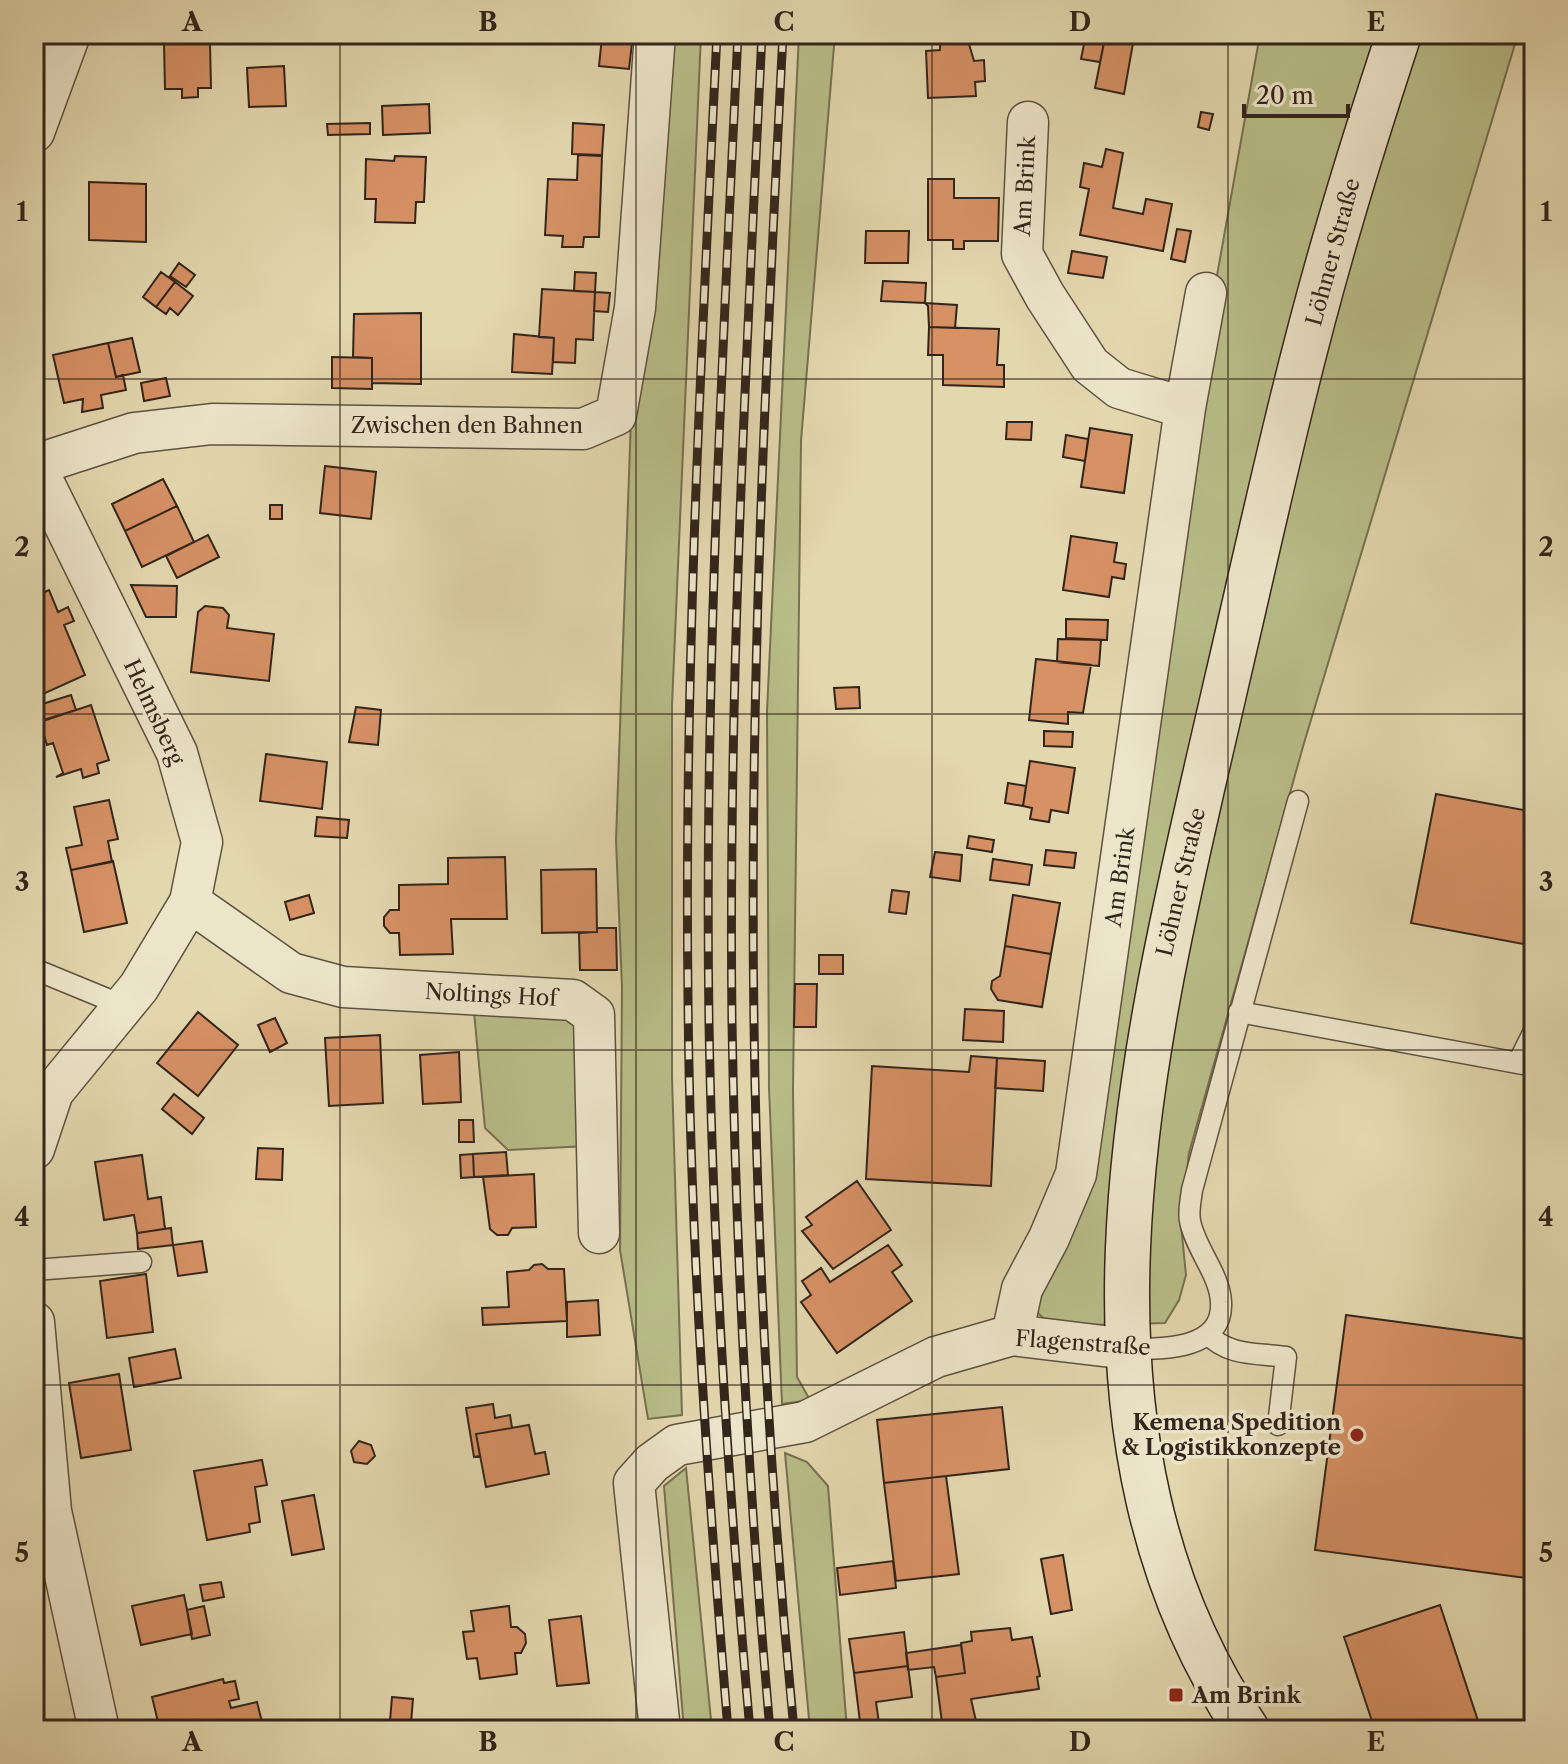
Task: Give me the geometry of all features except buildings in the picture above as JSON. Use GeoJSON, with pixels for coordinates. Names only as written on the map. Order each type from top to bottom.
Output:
{"type":"FeatureCollection","features":[{"type":"Feature","properties":{"kind":"main road","name":"Löhner Straße"},"geometry":{"type":"LineString","coordinates":[[1247,1730],[1187,1617],[1156,1528],[1134,1418],[1128,1349],[1132,1161],[1159,978],[1278,461],[1339,222],[1399,34]]}},
{"type":"Feature","properties":{"kind":"street"},"geometry":{"type":"LineString","coordinates":[[34,132],[70,34]]}},
{"type":"Feature","properties":{"kind":"street","name":"Zwischen den Bahnen"},"geometry":{"type":"LineString","coordinates":[[34,464],[134,433],[212,424],[583,429],[616,415],[635,308],[655,34]]}},
{"type":"Feature","properties":{"kind":"street","name":"Am Brink"},"geometry":{"type":"LineString","coordinates":[[1028,122],[1022,254],[1039,286],[1090,365],[1119,388],[1185,408]]}},
{"type":"Feature","properties":{"kind":"street","name":"Am Brink"},"geometry":{"type":"LineString","coordinates":[[1012,1335],[1022,1289],[1049,1238],[1076,1174],[1185,408],[1206,293]]}},
{"type":"Feature","properties":{"kind":"street","name":"Helmsberg"},"geometry":{"type":"LineString","coordinates":[[34,464],[177,753],[202,842],[190,902],[124,1006],[53,1092],[34,1149]]}},
{"type":"Feature","properties":{"kind":"street","name":"Noltings Hof"},"geometry":{"type":"LineString","coordinates":[[190,902],[291,973],[343,987],[573,1000],[594,1015],[599,1233]]}},
{"type":"Feature","properties":{"kind":"street"},"geometry":{"type":"LineString","coordinates":[[34,1322],[51,1511],[99,1730]]}},
{"type":"Feature","properties":{"kind":"street","name":"Flagenstraße"},"geometry":{"type":"LineString","coordinates":[[660,1730],[634,1483],[652,1463],[677,1445],[805,1422],[936,1357],[1012,1335],[1128,1349]]}},
{"type":"Feature","properties":{"kind":"lane"},"geometry":{"type":"LineString","coordinates":[[1278,1425],[1286,1357],[1220,1347],[1208,1334],[1218,1318],[1222,1302],[1190,1220],[1192,1190],[1298,801]]}},
{"type":"Feature","properties":{"kind":"lane"},"geometry":{"type":"LineString","coordinates":[[34,969],[124,1006]]}},
{"type":"Feature","properties":{"kind":"lane"},"geometry":{"type":"LineString","coordinates":[[1239,1012],[1526,1065],[1534,1031]]}},
{"type":"Feature","properties":{"kind":"lane"},"geometry":{"type":"LineString","coordinates":[[34,1270],[141,1262]]}},
{"type":"Feature","properties":{"kind":"lane","name":"Flagenstraße"},"geometry":{"type":"LineString","coordinates":[[1128,1349],[1192,1344],[1208,1334]]}},
{"type":"Feature","properties":{"kind":"green space"},"geometry":{"type":"Polygon","coordinates":[[[667,34],[701,34],[672,705],[672,1077],[682,1415],[648,1419],[620,1250],[622,987],[616,840],[631,419],[667,34]]]}},
{"type":"Feature","properties":{"kind":"green space"},"geometry":{"type":"Polygon","coordinates":[[[799,34],[835,34],[801,441],[793,1090],[797,1377],[810,1400],[782,1404],[769,1088],[767,711],[799,34]]]}},
{"type":"Feature","properties":{"kind":"green space"},"geometry":{"type":"Polygon","coordinates":[[[1260,34],[1518,34],[1304,743],[1189,1153],[1181,1225],[1186,1275],[1179,1300],[1165,1323],[1053,1326],[1033,1309],[1260,34]]]}},
{"type":"Feature","properties":{"kind":"green space"},"geometry":{"type":"Polygon","coordinates":[[[474,1012],[568,1013],[584,1032],[588,1146],[508,1150],[485,1128],[474,1012]]]}},
{"type":"Feature","properties":{"kind":"green space"},"geometry":{"type":"Polygon","coordinates":[[[785,1453],[807,1462],[828,1486],[847,1730],[810,1730],[785,1453]]]}},
{"type":"Feature","properties":{"kind":"green space"},"geometry":{"type":"Polygon","coordinates":[[[686,1468],[712,1730],[684,1730],[664,1486],[686,1468]]]}},
{"type":"Feature","properties":{"kind":"railway"},"geometry":{"type":"LineString","coordinates":[[717,34],[691,636],[687,877],[692,1181],[701,1364],[728,1730]]}},
{"type":"Feature","properties":{"kind":"railway"},"geometry":{"type":"LineString","coordinates":[[738,34],[720,404],[708,899],[714,1200],[735,1554],[750,1730]]}},
{"type":"Feature","properties":{"kind":"railway"},"geometry":{"type":"LineString","coordinates":[[762,34],[744,404],[731,899],[737,1200],[745,1377],[770,1730]]}},
{"type":"Feature","properties":{"kind":"railway"},"geometry":{"type":"LineString","coordinates":[[783,34],[760,528],[753,899],[762,1288],[778,1554],[794,1730]]}},
{"type":"Feature","properties":{"kind":"place","name":"Kemena Spedition & Logistikkonzepte"},"geometry":{"type":"Point","coordinates":[1357,1435]}},
{"type":"Feature","properties":{"kind":"place","name":"Am Brink"},"geometry":{"type":"Point","coordinates":[1176,1695]}}]}
